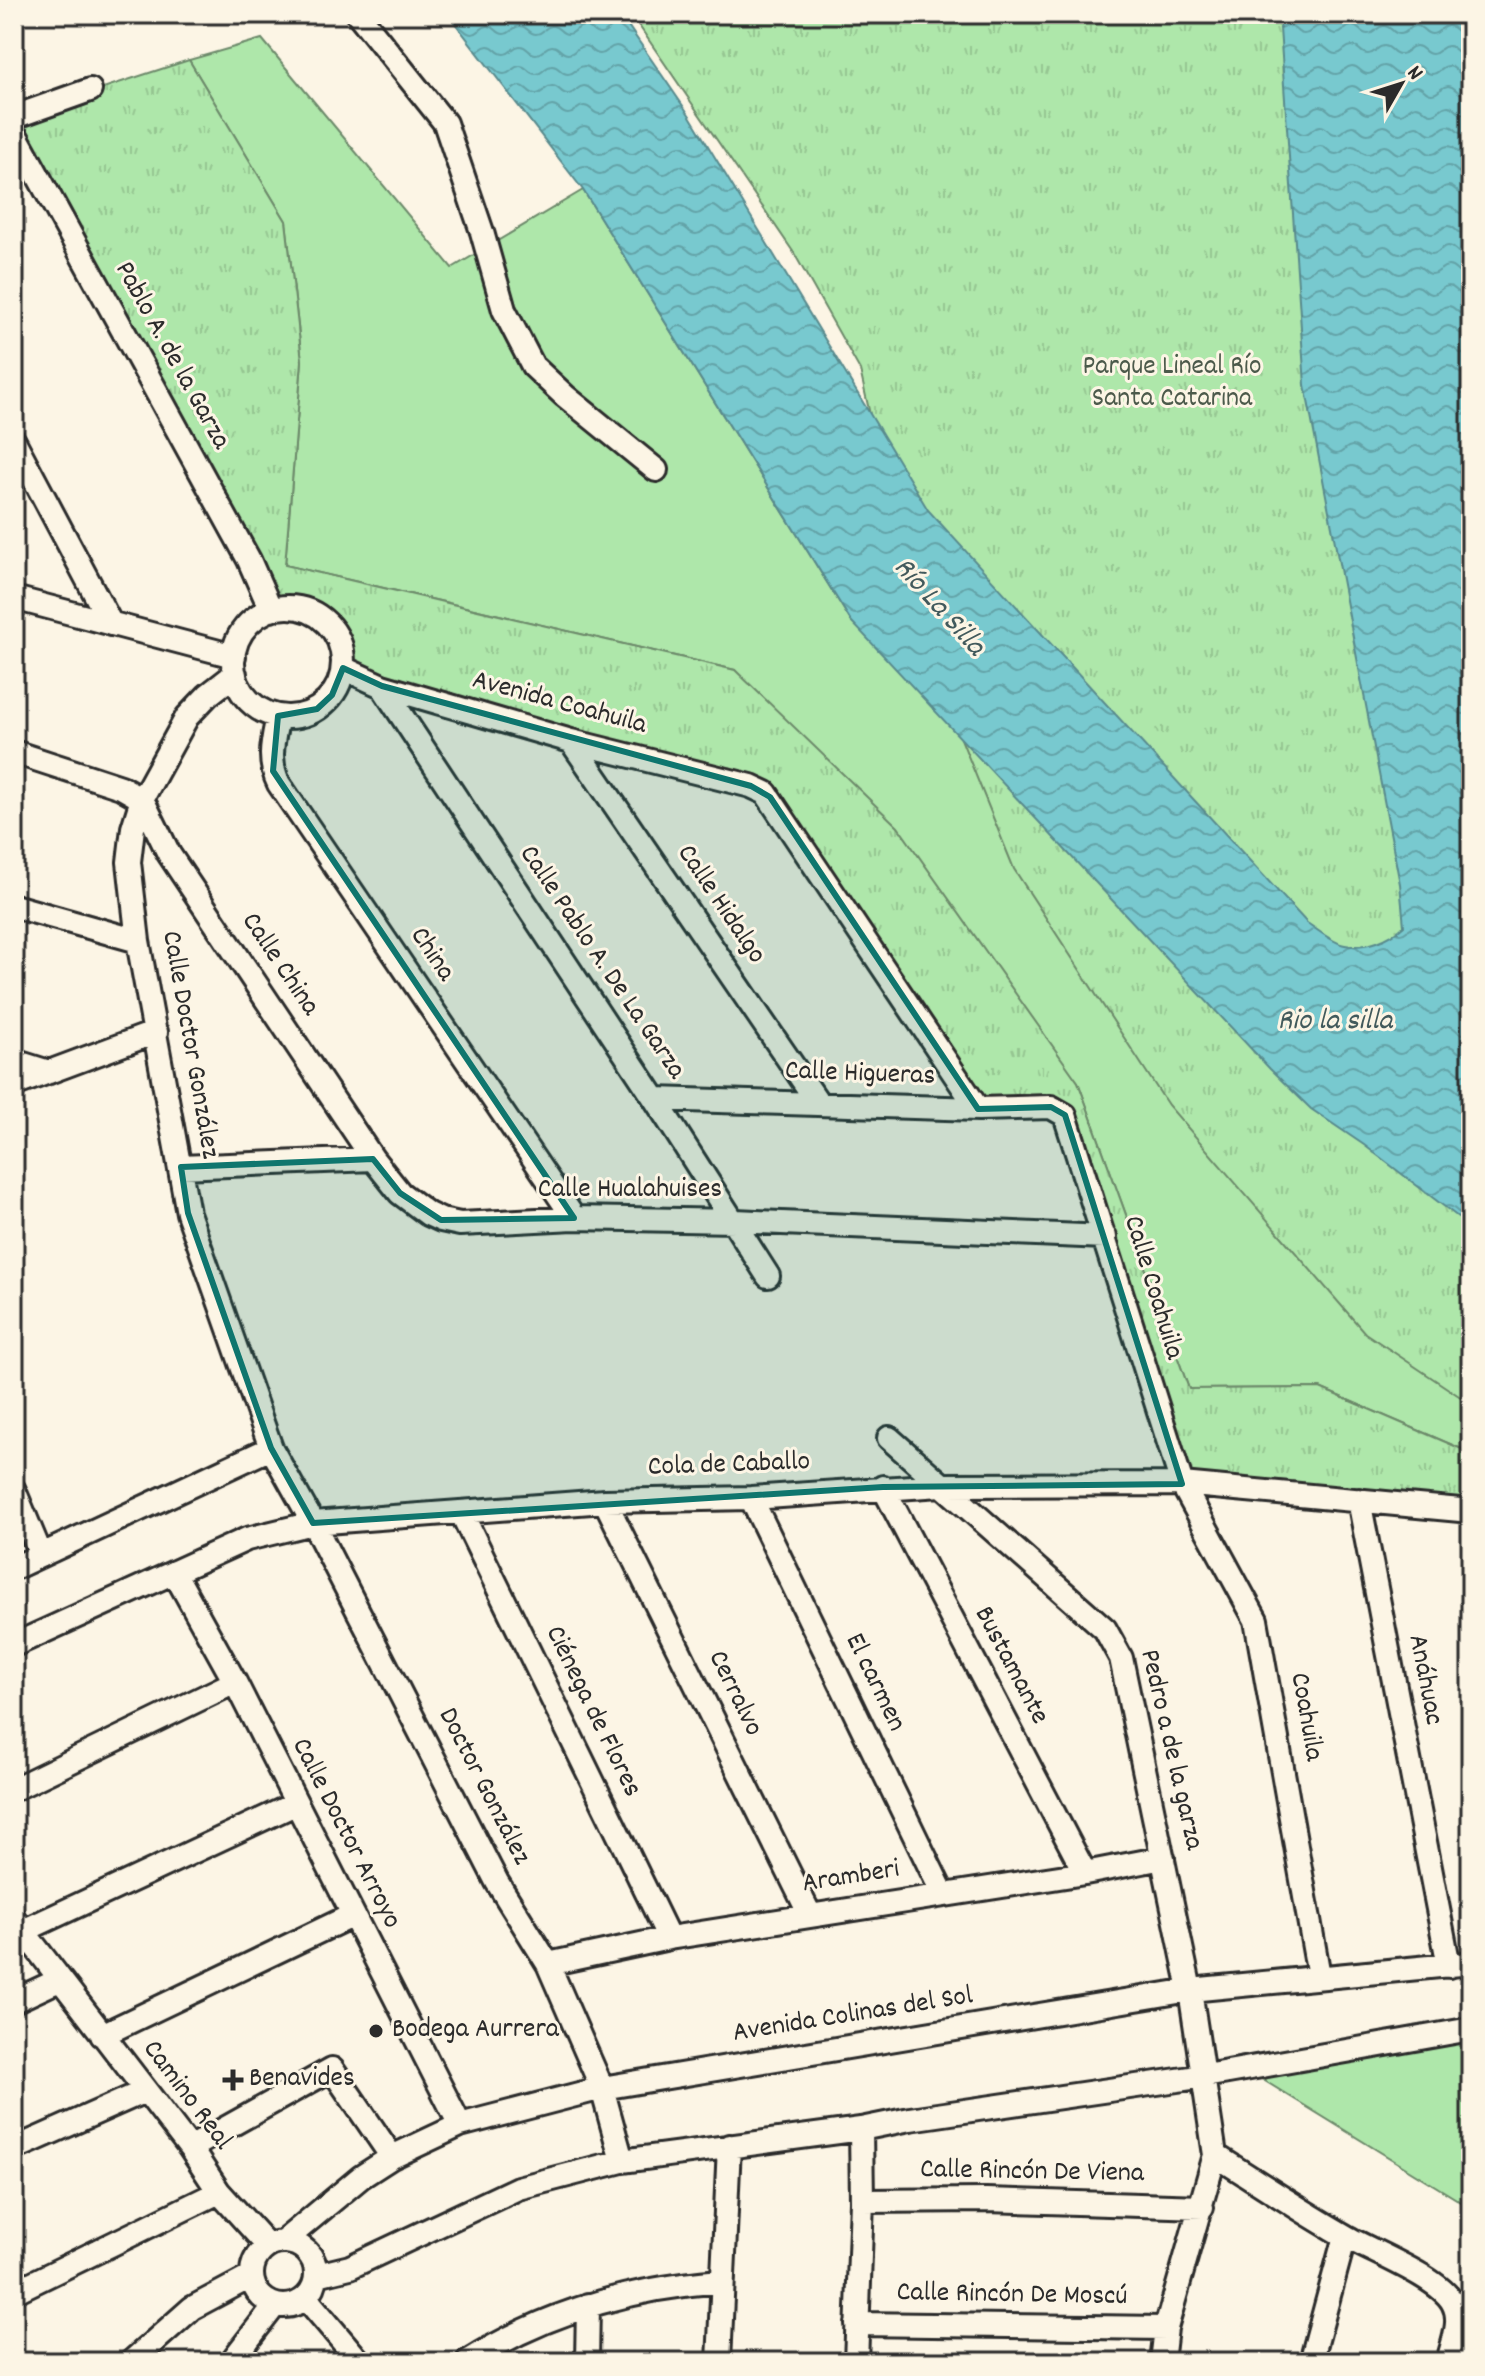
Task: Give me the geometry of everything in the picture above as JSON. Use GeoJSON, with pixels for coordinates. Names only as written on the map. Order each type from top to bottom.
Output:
{"type":"FeatureCollection","features":[{"type":"Feature","properties":{"kind":"street"},"geometry":{"type":"LineString","coordinates":[[358,14],[445,123],[482,232],[504,310],[533,366],[656,470]]}},
{"type":"Feature","properties":{"kind":"street"},"geometry":{"type":"LineString","coordinates":[[14,117],[90,90]]}},
{"type":"Feature","properties":{"kind":"street","name":"Pablo A. de la Garza"},"geometry":{"type":"LineString","coordinates":[[14,132],[249,560],[271,610]]}},
{"type":"Feature","properties":{"kind":"street"},"geometry":{"type":"LineString","coordinates":[[14,441],[111,624]]}},
{"type":"Feature","properties":{"kind":"street"},"geometry":{"type":"LineString","coordinates":[[14,598],[111,624],[234,665]]}},
{"type":"Feature","properties":{"kind":"street"},"geometry":{"type":"LineString","coordinates":[[301,609],[318,617],[338,639],[343,668],[332,695],[317,709],[298,716],[278,716],[260,709],[246,698],[234,665],[238,639],[249,624],[271,610],[301,609]]}},
{"type":"Feature","properties":{"kind":"street","name":"Calle Doctor González"},"geometry":{"type":"LineString","coordinates":[[234,665],[187,717],[142,799],[133,828],[129,862],[138,941],[188,1213],[271,1448]]}},
{"type":"Feature","properties":{"kind":"street","name":"Avenida Coahuila"},"geometry":{"type":"LineString","coordinates":[[343,668],[382,686],[571,741],[762,790],[770,797],[978,1109]]}},
{"type":"Feature","properties":{"kind":"street","name":"Calle Pablo A. De La Garza"},"geometry":{"type":"LineString","coordinates":[[382,686],[735,1221],[768,1276]]}},
{"type":"Feature","properties":{"kind":"street","name":"China"},"geometry":{"type":"LineString","coordinates":[[278,716],[270,755],[279,784],[574,1218]]}},
{"type":"Feature","properties":{"kind":"street","name":"Calle Hidalgo"},"geometry":{"type":"LineString","coordinates":[[571,741],[819,1104]]}},
{"type":"Feature","properties":{"kind":"street"},"geometry":{"type":"LineString","coordinates":[[14,752],[121,787],[142,799]]}},
{"type":"Feature","properties":{"kind":"street","name":"Calle China"},"geometry":{"type":"LineString","coordinates":[[142,799],[169,854],[373,1159]]}},
{"type":"Feature","properties":{"kind":"street"},"geometry":{"type":"LineString","coordinates":[[14,906],[138,941]]}},
{"type":"Feature","properties":{"kind":"street"},"geometry":{"type":"LineString","coordinates":[[14,1085],[156,1032]]}},
{"type":"Feature","properties":{"kind":"street"},"geometry":{"type":"LineString","coordinates":[[14,1061],[49,1072]]}},
{"type":"Feature","properties":{"kind":"street","name":"Calle Higueras"},"geometry":{"type":"LineString","coordinates":[[655,1099],[978,1109],[1051,1107],[1061,1111]]}},
{"type":"Feature","properties":{"kind":"street","name":"Calle Coahuila"},"geometry":{"type":"LineString","coordinates":[[1061,1111],[1069,1122],[1182,1484]]}},
{"type":"Feature","properties":{"kind":"street"},"geometry":{"type":"LineString","coordinates":[[181,1167],[373,1159]]}},
{"type":"Feature","properties":{"kind":"street","name":"Calle Hualahuises"},"geometry":{"type":"LineString","coordinates":[[373,1159],[400,1193],[428,1214],[460,1224],[574,1218],[735,1221],[1105,1237]]}},
{"type":"Feature","properties":{"kind":"street","name":"Pedro a de la garza"},"geometry":{"type":"LineString","coordinates":[[889,1438],[1105,1629],[1117,1646],[1190,1990],[1215,2155]]}},
{"type":"Feature","properties":{"kind":"street"},"geometry":{"type":"LineString","coordinates":[[14,1568],[271,1448]]}},
{"type":"Feature","properties":{"kind":"street","name":"Doctor González"},"geometry":{"type":"LineString","coordinates":[[271,1448],[313,1523],[497,1882],[548,1964],[602,2088],[622,2161]]}},
{"type":"Feature","properties":{"kind":"street","name":"Cola de Caballo"},"geometry":{"type":"LineString","coordinates":[[14,1645],[247,1539],[313,1523],[605,1501],[751,1498],[941,1485],[1182,1484],[1471,1511]]}},
{"type":"Feature","properties":{"kind":"street","name":"Coahuila"},"geometry":{"type":"LineString","coordinates":[[1182,1484],[1256,1620],[1319,1976]]}},
{"type":"Feature","properties":{"kind":"street","name":"Bustamante"},"geometry":{"type":"LineString","coordinates":[[883,1487],[1085,1873]]}},
{"type":"Feature","properties":{"kind":"street"},"geometry":{"type":"LineString","coordinates":[[14,1490],[41,1555]]}},
{"type":"Feature","properties":{"kind":"street","name":"El carmen"},"geometry":{"type":"LineString","coordinates":[[751,1498],[943,1894]]}},
{"type":"Feature","properties":{"kind":"street","name":"Anáhuac"},"geometry":{"type":"LineString","coordinates":[[1359,1500],[1460,1964]]}},
{"type":"Feature","properties":{"kind":"street","name":"Cerralvo"},"geometry":{"type":"LineString","coordinates":[[605,1501],[810,1915]]}},
{"type":"Feature","properties":{"kind":"street","name":"Ciénega de Flores"},"geometry":{"type":"LineString","coordinates":[[461,1512],[669,1938]]}},
{"type":"Feature","properties":{"kind":"street","name":"Calle Doctor Arroyo"},"geometry":{"type":"LineString","coordinates":[[174,1572],[235,1682],[460,2125]]}},
{"type":"Feature","properties":{"kind":"street"},"geometry":{"type":"LineString","coordinates":[[14,1789],[235,1682]]}},
{"type":"Feature","properties":{"kind":"street"},"geometry":{"type":"LineString","coordinates":[[19,1925],[295,1804]]}},
{"type":"Feature","properties":{"kind":"street","name":"Aramberi"},"geometry":{"type":"LineString","coordinates":[[548,1964],[669,1938],[1163,1858]]}},
{"type":"Feature","properties":{"kind":"street"},"geometry":{"type":"LineString","coordinates":[[102,2035],[353,1915]]}},
{"type":"Feature","properties":{"kind":"street","name":"Camino Real"},"geometry":{"type":"LineString","coordinates":[[19,1925],[190,2148],[219,2192],[276,2243]]}},
{"type":"Feature","properties":{"kind":"street","name":"Avenida Colinas del Sol"},"geometry":{"type":"LineString","coordinates":[[276,2243],[392,2157],[460,2125],[602,2088],[1190,1990],[1460,1964]]}},
{"type":"Feature","properties":{"kind":"street"},"geometry":{"type":"LineString","coordinates":[[14,2001],[59,1980]]}},
{"type":"Feature","properties":{"kind":"street"},"geometry":{"type":"LineString","coordinates":[[317,2275],[350,2267],[518,2188],[622,2161],[861,2129],[1205,2076],[1471,2029]]}},
{"type":"Feature","properties":{"kind":"street"},"geometry":{"type":"LineString","coordinates":[[190,2148],[332,2069],[392,2157]]}},
{"type":"Feature","properties":{"kind":"street"},"geometry":{"type":"LineString","coordinates":[[14,2149],[145,2091]]}},
{"type":"Feature","properties":{"kind":"street"},"geometry":{"type":"LineString","coordinates":[[856,2362],[862,2201],[861,2129]]}},
{"type":"Feature","properties":{"kind":"street"},"geometry":{"type":"LineString","coordinates":[[719,2362],[729,2146]]}},
{"type":"Feature","properties":{"kind":"street"},"geometry":{"type":"LineString","coordinates":[[1162,2362],[1166,2328],[1215,2155],[1345,2236],[1423,2277],[1446,2293],[1455,2305],[1458,2320],[1448,2362]]}},
{"type":"Feature","properties":{"kind":"street"},"geometry":{"type":"LineString","coordinates":[[14,2292],[219,2192]]}},
{"type":"Feature","properties":{"kind":"street","name":"Calle Rincón De Viena"},"geometry":{"type":"LineString","coordinates":[[862,2201],[986,2200],[1202,2207]]}},
{"type":"Feature","properties":{"kind":"street"},"geometry":{"type":"LineString","coordinates":[[1311,2362],[1345,2236]]}},
{"type":"Feature","properties":{"kind":"street"},"geometry":{"type":"LineString","coordinates":[[276,2243],[303,2247],[311,2255],[317,2275],[306,2298],[291,2305],[275,2305],[260,2295],[252,2276],[255,2260],[276,2243]]}},
{"type":"Feature","properties":{"kind":"street"},"geometry":{"type":"LineString","coordinates":[[131,2362],[192,2308],[252,2276]]}},
{"type":"Feature","properties":{"kind":"street"},"geometry":{"type":"LineString","coordinates":[[467,2362],[518,2332],[588,2305],[678,2284],[721,2281]]}},
{"type":"Feature","properties":{"kind":"street"},"geometry":{"type":"LineString","coordinates":[[306,2298],[360,2362]]}},
{"type":"Feature","properties":{"kind":"street"},"geometry":{"type":"LineString","coordinates":[[231,2362],[275,2305]]}},
{"type":"Feature","properties":{"kind":"street"},"geometry":{"type":"LineString","coordinates":[[587,2362],[588,2305]]}},
{"type":"Feature","properties":{"kind":"street","name":"Calle Rincón De Moscú"},"geometry":{"type":"LineString","coordinates":[[857,2324],[1166,2328]]}},
{"type":"Feature","properties":{"kind":"highlighted area"},"geometry":{"type":"Polygon","coordinates":[[[343,668],[382,686],[751,786],[770,797],[978,1109],[1051,1107],[1065,1115],[1182,1484],[883,1487],[313,1523],[271,1448],[188,1213],[181,1167],[373,1159],[400,1193],[441,1220],[574,1218],[273,771],[278,716],[317,709],[332,695],[343,668]]]}},
{"type":"Feature","properties":{"kind":"green space","name":"Parque Lineal Río Santa Catarina"},"geometry":{"type":"Polygon","coordinates":[[[631,14],[1471,14],[1471,1404],[1365,1333],[1168,1105],[1014,869],[920,638],[860,370],[794,253],[631,14]]]}},
{"type":"Feature","properties":{"kind":"green space"},"geometry":{"type":"Polygon","coordinates":[[[262,39],[452,268],[583,190],[851,621],[1471,1227],[1471,1453],[1320,1388],[1189,1389],[1078,1082],[735,670],[285,565],[302,361],[286,221],[189,60],[262,39]]]}},
{"type":"Feature","properties":{"kind":"green space"},"geometry":{"type":"Polygon","coordinates":[[[189,60],[286,221],[302,361],[285,565],[735,670],[898,827],[1078,1082],[1189,1389],[1320,1388],[1471,1453],[1471,1511],[1182,1484],[1065,1115],[978,1109],[770,797],[343,668],[337,642],[326,623],[307,612],[281,608],[14,117],[189,60]]]}},
{"type":"Feature","properties":{"kind":"green space"},"geometry":{"type":"Polygon","coordinates":[[[1471,2041],[1471,2208],[1260,2078],[1471,2041]]]}},
{"type":"Feature","properties":{"kind":"water"},"geometry":{"type":"Polygon","coordinates":[[[448,14],[620,14],[690,116],[928,510],[1307,923],[1336,942],[1361,946],[1377,942],[1404,926],[1400,884],[1305,385],[1279,14],[1471,14],[1471,1227],[1364,1145],[1311,1109],[1270,1069],[851,621],[583,190],[448,14]]]}},
{"type":"Feature","properties":{"kind":"place","name":"Bodega Aurrera"},"geometry":{"type":"Point","coordinates":[376,2031]}},
{"type":"Feature","properties":{"kind":"place","name":"Benavides"},"geometry":{"type":"Point","coordinates":[233,2080]}},
{"type":"Feature","properties":{"kind":"water label","name":"Río La Silla"},"geometry":{"type":"Point","coordinates":[938,608]}},
{"type":"Feature","properties":{"kind":"water label","name":"Rio la silla"},"geometry":{"type":"Point","coordinates":[1335,1022]}}]}
